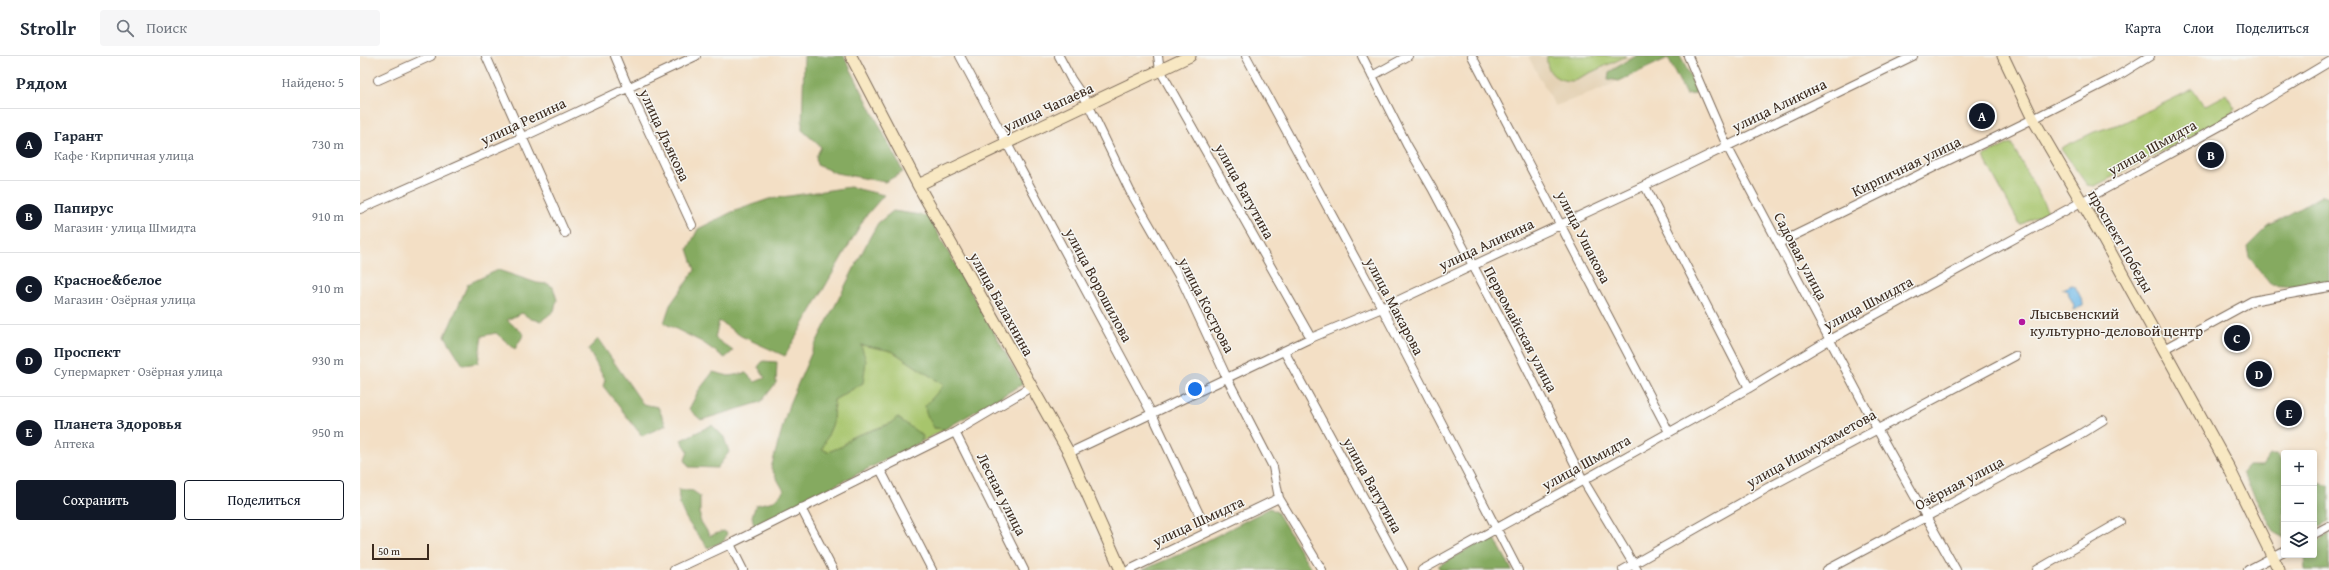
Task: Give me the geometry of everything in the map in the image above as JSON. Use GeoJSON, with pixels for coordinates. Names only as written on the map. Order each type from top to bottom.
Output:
{"type":"FeatureCollection","features":[{"type":"Feature","properties":{"kind":"street"},"geometry":{"type":"LineString","coordinates":[[378,80],[431,56]]}},
{"type":"Feature","properties":{"kind":"street"},"geometry":{"type":"LineString","coordinates":[[486,56],[565,232]]}},
{"type":"Feature","properties":{"kind":"street","name":"улица Дъякова"},"geometry":{"type":"LineString","coordinates":[[615,56],[692,225]]}},
{"type":"Feature","properties":{"kind":"street","name":"улица Репина"},"geometry":{"type":"LineString","coordinates":[[360,209],[523,138],[696,56]]}},
{"type":"Feature","properties":{"kind":"street","name":"улица Балахнина"},"geometry":{"type":"LineString","coordinates":[[851,56],[918,185],[1069,453],[1121,570]]}},
{"type":"Feature","properties":{"kind":"street","name":"улица Ворошилова"},"geometry":{"type":"LineString","coordinates":[[960,56],[1152,414],[1207,531]]}},
{"type":"Feature","properties":{"kind":"street","name":"улица Кострова"},"geometry":{"type":"LineString","coordinates":[[1059,56],[1071,80],[1088,104],[1130,191],[1183,283],[1227,378],[1273,467],[1279,498],[1322,570]]}},
{"type":"Feature","properties":{"kind":"street","name":"улица Ватутина"},"geometry":{"type":"LineString","coordinates":[[1158,56],[1160,70],[1311,338]]}},
{"type":"Feature","properties":{"kind":"street","name":"улица Чапаева"},"geometry":{"type":"LineString","coordinates":[[918,185],[1190,56]]}},
{"type":"Feature","properties":{"kind":"street","name":"улица Макарова"},"geometry":{"type":"LineString","coordinates":[[1246,56],[1382,308],[1518,570]]}},
{"type":"Feature","properties":{"kind":"street","name":"Первомайская улица"},"geometry":{"type":"LineString","coordinates":[[1362,56],[1516,347],[1583,480],[1635,567]]}},
{"type":"Feature","properties":{"kind":"street"},"geometry":{"type":"LineString","coordinates":[[1372,76],[1408,56]]}},
{"type":"Feature","properties":{"kind":"street","name":"улица Ушакова"},"geometry":{"type":"LineString","coordinates":[[1472,56],[1562,224],[1669,432]]}},
{"type":"Feature","properties":{"kind":"street","name":"улица Аликина"},"geometry":{"type":"LineString","coordinates":[[1069,453],[1284,350],[1382,308],[1645,186],[1914,56]]}},
{"type":"Feature","properties":{"kind":"street","name":"проспект Победы"},"geometry":{"type":"LineString","coordinates":[[2003,56],[2033,119],[2164,349],[2229,468],[2279,570]]}},
{"type":"Feature","properties":{"kind":"street","name":"Кирпичная улица"},"geometry":{"type":"LineString","coordinates":[[1779,243],[2033,119],[2116,77],[2150,56]]}},
{"type":"Feature","properties":{"kind":"street","name":"Садовая улица"},"geometry":{"type":"LineString","coordinates":[[1690,57],[1727,146],[1877,429],[1956,570]]}},
{"type":"Feature","properties":{"kind":"street","name":"улица Шмидта"},"geometry":{"type":"LineString","coordinates":[[1422,570],[1749,388],[1829,340],[2242,114],[2329,62]]}},
{"type":"Feature","properties":{"kind":"street"},"geometry":{"type":"LineString","coordinates":[[1645,186],[1749,388]]}},
{"type":"Feature","properties":{"kind":"street"},"geometry":{"type":"LineString","coordinates":[[2164,349],[2252,301],[2329,287]]}},
{"type":"Feature","properties":{"kind":"street","name":"улица Ватутина"},"geometry":{"type":"LineString","coordinates":[[1284,350],[1403,570]]}},
{"type":"Feature","properties":{"kind":"street","name":"улица Ишмухаметова"},"geometry":{"type":"LineString","coordinates":[[1623,570],[1635,567],[1769,487],[2015,356]]}},
{"type":"Feature","properties":{"kind":"street"},"geometry":{"type":"LineString","coordinates":[[674,570],[730,544],[955,432],[1031,387]]}},
{"type":"Feature","properties":{"kind":"street","name":"Озёрная улица"},"geometry":{"type":"LineString","coordinates":[[1827,570],[1925,516],[2077,436],[2103,420]]}},
{"type":"Feature","properties":{"kind":"street","name":"Лесная улица"},"geometry":{"type":"LineString","coordinates":[[955,432],[1024,570]]}},
{"type":"Feature","properties":{"kind":"street"},"geometry":{"type":"LineString","coordinates":[[880,469],[932,570]]}},
{"type":"Feature","properties":{"kind":"street","name":"улица Шмидта"},"geometry":{"type":"LineString","coordinates":[[1129,570],[1207,531],[1279,498]]}},
{"type":"Feature","properties":{"kind":"street"},"geometry":{"type":"LineString","coordinates":[[801,508],[833,570]]}},
{"type":"Feature","properties":{"kind":"street"},"geometry":{"type":"LineString","coordinates":[[2037,570],[2120,522]]}},
{"type":"Feature","properties":{"kind":"street"},"geometry":{"type":"LineString","coordinates":[[2317,532],[2329,526]]}},
{"type":"Feature","properties":{"kind":"street"},"geometry":{"type":"LineString","coordinates":[[730,544],[743,570]]}},
{"type":"Feature","properties":{"kind":"street"},"geometry":{"type":"LineString","coordinates":[[2248,570],[2281,553]]}},
{"type":"Feature","properties":{"kind":"shaded area"},"geometry":{"type":"Polygon","coordinates":[[[1528,56],[1669,56],[1600,90],[1555,106],[1528,56]]]}},
{"type":"Feature","properties":{"kind":"green space"},"geometry":{"type":"Polygon","coordinates":[[[804,56],[844,56],[903,172],[885,182],[836,173],[817,165],[816,157],[821,147],[802,130],[804,56]]]}},
{"type":"Feature","properties":{"kind":"green space"},"geometry":{"type":"Polygon","coordinates":[[[1547,56],[1627,56],[1572,81],[1566,81],[1557,77],[1550,71],[1547,56]]]}},
{"type":"Feature","properties":{"kind":"green space"},"geometry":{"type":"Polygon","coordinates":[[[1636,56],[1680,56],[1697,89],[1695,94],[1686,95],[1668,58],[1619,81],[1608,79],[1609,72],[1636,56]]]}},
{"type":"Feature","properties":{"kind":"green space"},"geometry":{"type":"Polygon","coordinates":[[[2193,89],[2204,106],[2226,94],[2235,108],[2227,118],[2095,186],[2087,185],[2061,148],[2094,132],[2123,123],[2193,89]]]}},
{"type":"Feature","properties":{"kind":"green space"},"geometry":{"type":"Polygon","coordinates":[[[2011,143],[2048,211],[2020,225],[1983,156],[2011,143]]]}},
{"type":"Feature","properties":{"kind":"green space"},"geometry":{"type":"Polygon","coordinates":[[[850,187],[884,195],[865,217],[785,356],[741,336],[719,321],[715,338],[733,351],[725,358],[702,342],[664,323],[670,305],[695,270],[688,249],[698,229],[732,212],[769,199],[850,187]]]}},
{"type":"Feature","properties":{"kind":"green space"},"geometry":{"type":"Polygon","coordinates":[[[2323,195],[2329,197],[2329,283],[2310,287],[2270,284],[2249,257],[2247,247],[2268,226],[2323,195]]]}},
{"type":"Feature","properties":{"kind":"green space"},"geometry":{"type":"Polygon","coordinates":[[[893,211],[928,216],[1023,384],[945,429],[934,428],[926,413],[925,406],[944,385],[892,351],[861,345],[866,361],[863,383],[834,400],[833,423],[822,449],[828,452],[843,446],[850,438],[892,423],[897,417],[923,436],[921,442],[754,526],[752,516],[756,505],[774,501],[784,491],[771,468],[789,404],[814,347],[878,223],[893,211]]]}},
{"type":"Feature","properties":{"kind":"green space"},"geometry":{"type":"Polygon","coordinates":[[[498,270],[537,283],[548,284],[553,287],[557,300],[554,311],[541,321],[531,319],[522,313],[507,320],[524,334],[515,349],[496,333],[482,336],[478,363],[463,365],[445,336],[468,284],[498,270]]]}},
{"type":"Feature","properties":{"kind":"green space"},"geometry":{"type":"Polygon","coordinates":[[[598,339],[643,404],[658,407],[666,425],[642,436],[603,386],[605,380],[588,349],[598,339]]]}},
{"type":"Feature","properties":{"kind":"green space"},"geometry":{"type":"Polygon","coordinates":[[[860,344],[892,351],[944,385],[934,428],[945,429],[921,442],[923,436],[892,423],[850,438],[843,446],[828,452],[822,449],[833,423],[834,400],[863,383],[860,344]]]}},
{"type":"Feature","properties":{"kind":"green space"},"geometry":{"type":"Polygon","coordinates":[[[763,361],[777,362],[776,383],[761,402],[701,420],[689,409],[699,390],[713,372],[729,376],[746,373],[755,382],[765,378],[758,367],[763,361]]]}},
{"type":"Feature","properties":{"kind":"green space"},"geometry":{"type":"Polygon","coordinates":[[[712,425],[724,437],[729,452],[717,468],[689,467],[685,460],[688,451],[681,440],[712,425]]]}},
{"type":"Feature","properties":{"kind":"green space"},"geometry":{"type":"Polygon","coordinates":[[[2270,455],[2277,455],[2281,462],[2281,536],[2275,533],[2242,473],[2248,466],[2262,466],[2270,455]]]}},
{"type":"Feature","properties":{"kind":"green space"},"geometry":{"type":"Polygon","coordinates":[[[2317,483],[2329,486],[2329,521],[2317,527],[2317,483]]]}},
{"type":"Feature","properties":{"kind":"green space"},"geometry":{"type":"Polygon","coordinates":[[[679,489],[693,491],[700,496],[700,520],[710,536],[723,531],[727,533],[724,541],[708,548],[692,528],[683,513],[680,506],[679,489]]]}},
{"type":"Feature","properties":{"kind":"green space"},"geometry":{"type":"Polygon","coordinates":[[[1270,508],[1277,512],[1312,570],[1142,570],[1185,552],[1270,508]]]}},
{"type":"Feature","properties":{"kind":"green space"},"geometry":{"type":"Polygon","coordinates":[[[2329,534],[2329,570],[2305,570],[2304,558],[2317,558],[2317,541],[2329,534]]]}},
{"type":"Feature","properties":{"kind":"green space"},"geometry":{"type":"Polygon","coordinates":[[[1486,539],[1495,539],[1512,570],[1440,570],[1438,566],[1486,539]]]}},
{"type":"Feature","properties":{"kind":"water"},"geometry":{"type":"Polygon","coordinates":[[[2071,285],[2075,286],[2083,302],[2083,306],[2073,310],[2074,305],[2067,291],[2062,289],[2071,285]]]}},
{"type":"Feature","properties":{"kind":"place","name":"Гарант"},"geometry":{"type":"Point","coordinates":[1982,116]}},
{"type":"Feature","properties":{"kind":"place","name":"Папирус"},"geometry":{"type":"Point","coordinates":[2211,155]}},
{"type":"Feature","properties":{"kind":"place","name":"Лысьвенский культурно-деловой центр"},"geometry":{"type":"Point","coordinates":[2022,322]}},
{"type":"Feature","properties":{"kind":"place","name":"Красное&белое"},"geometry":{"type":"Point","coordinates":[2237,338]}},
{"type":"Feature","properties":{"kind":"place","name":"Проспект"},"geometry":{"type":"Point","coordinates":[2259,374]}},
{"type":"Feature","properties":{"kind":"place","name":"Планета Здоровья"},"geometry":{"type":"Point","coordinates":[2289,413]}}]}
